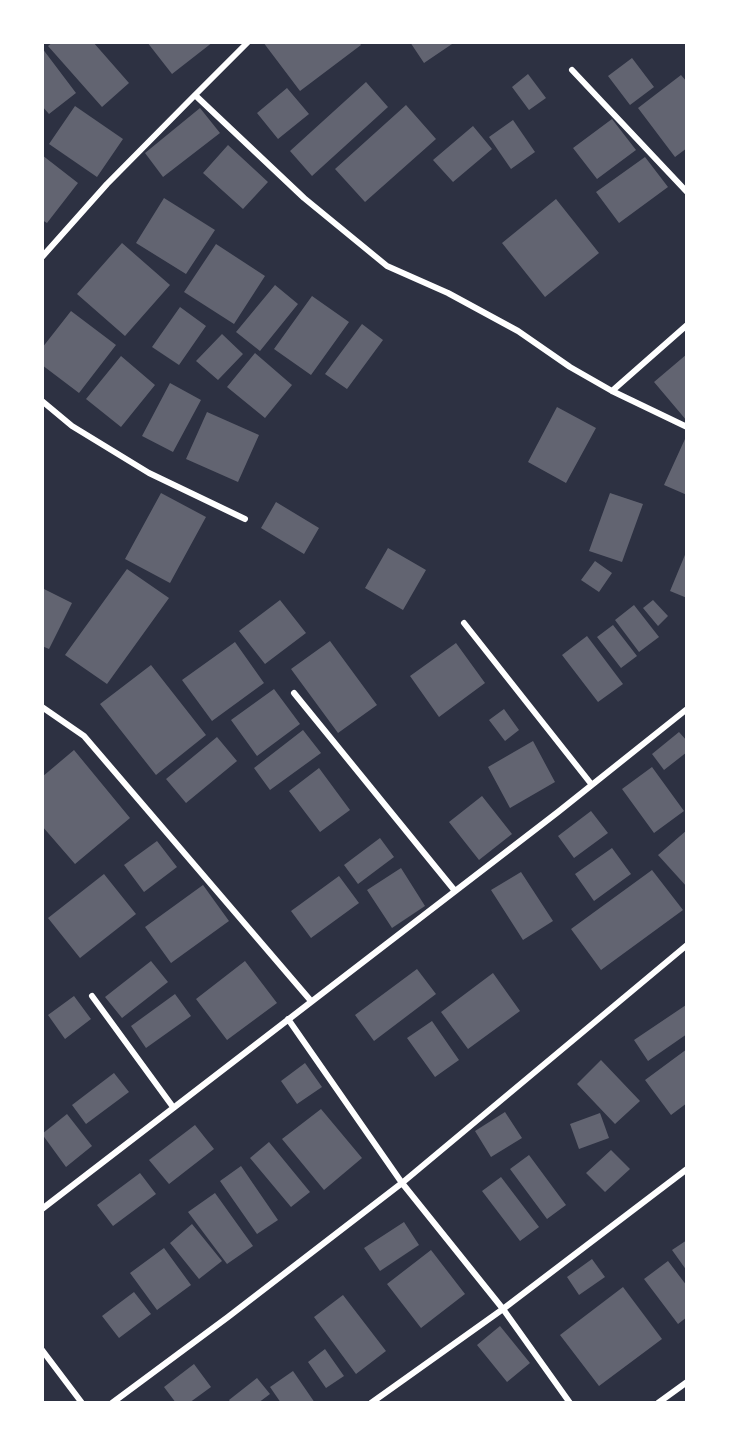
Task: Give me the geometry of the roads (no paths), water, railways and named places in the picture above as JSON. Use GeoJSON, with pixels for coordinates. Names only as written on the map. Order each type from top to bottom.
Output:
{"type":"FeatureCollection","features":[{"type":"Feature","properties":{"kind":"street"},"geometry":{"type":"LineString","coordinates":[[42,257],[107,184],[248,42]]}},
{"type":"Feature","properties":{"kind":"street"},"geometry":{"type":"LineString","coordinates":[[572,70],[687,192]]}},
{"type":"Feature","properties":{"kind":"street"},"geometry":{"type":"LineString","coordinates":[[195,95],[304,198],[387,266],[448,293],[518,331],[570,368],[687,427]]}},
{"type":"Feature","properties":{"kind":"street"},"geometry":{"type":"LineString","coordinates":[[612,391],[687,325]]}},
{"type":"Feature","properties":{"kind":"street"},"geometry":{"type":"LineString","coordinates":[[42,401],[72,426],[149,473],[245,519]]}},
{"type":"Feature","properties":{"kind":"street"},"geometry":{"type":"LineString","coordinates":[[464,623],[592,784]]}},
{"type":"Feature","properties":{"kind":"street"},"geometry":{"type":"LineString","coordinates":[[294,693],[455,891]]}},
{"type":"Feature","properties":{"kind":"street"},"geometry":{"type":"LineString","coordinates":[[42,707],[84,736],[312,1001]]}},
{"type":"Feature","properties":{"kind":"street"},"geometry":{"type":"LineString","coordinates":[[42,1209],[687,709]]}},
{"type":"Feature","properties":{"kind":"street"},"geometry":{"type":"LineString","coordinates":[[112,1403],[402,1183],[687,945]]}},
{"type":"Feature","properties":{"kind":"street"},"geometry":{"type":"LineString","coordinates":[[92,996],[173,1107]]}},
{"type":"Feature","properties":{"kind":"street"},"geometry":{"type":"LineString","coordinates":[[288,1019],[402,1183],[503,1309],[570,1403]]}},
{"type":"Feature","properties":{"kind":"street"},"geometry":{"type":"LineString","coordinates":[[371,1403],[503,1309],[687,1169]]}},
{"type":"Feature","properties":{"kind":"street"},"geometry":{"type":"LineString","coordinates":[[42,1350],[82,1403]]}},
{"type":"Feature","properties":{"kind":"street"},"geometry":{"type":"LineString","coordinates":[[658,1403],[687,1382]]}}]}
